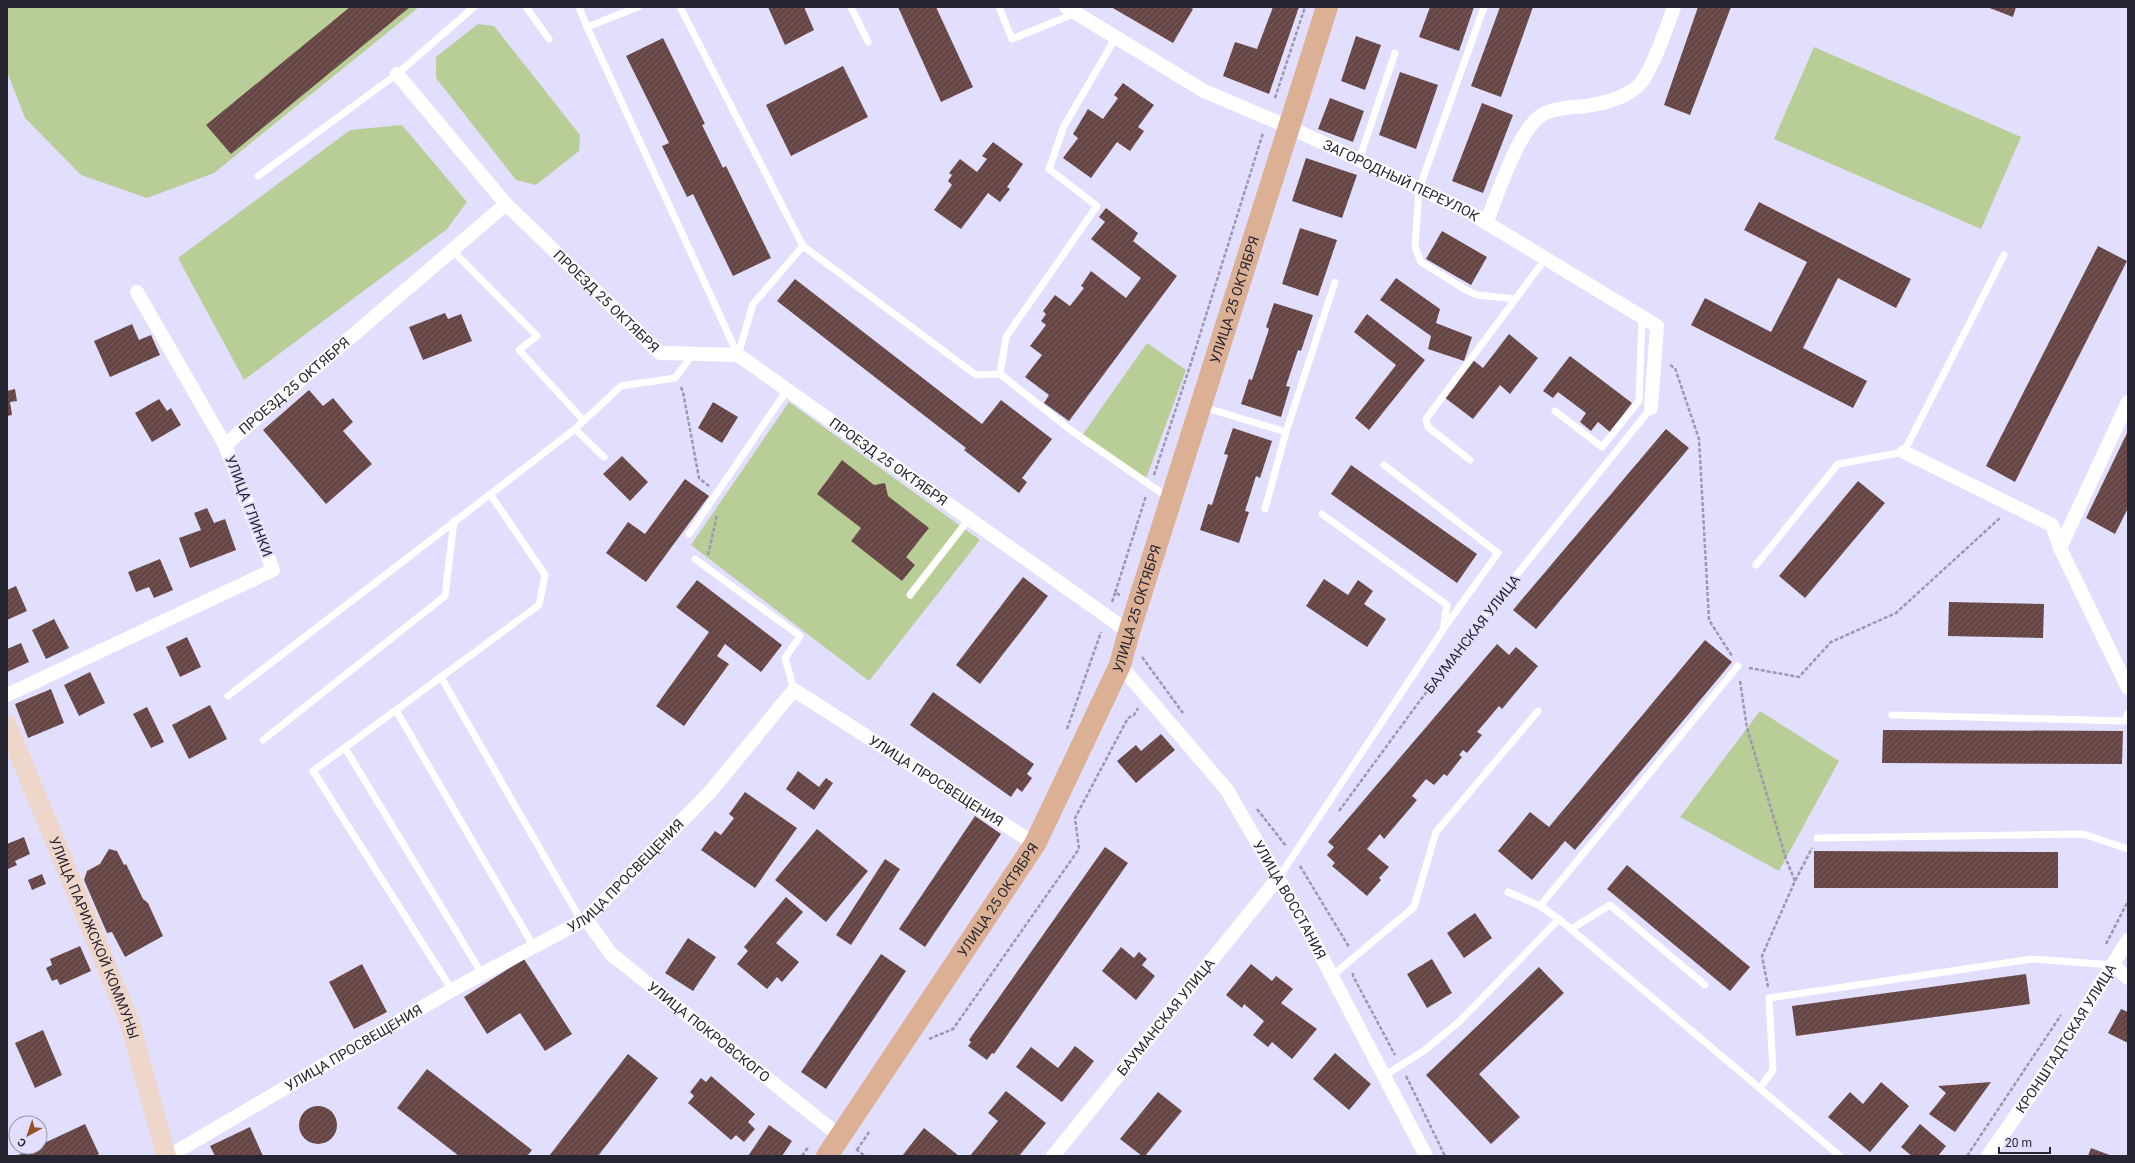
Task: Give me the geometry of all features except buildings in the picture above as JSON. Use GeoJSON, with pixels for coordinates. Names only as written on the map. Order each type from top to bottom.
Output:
{"type":"FeatureCollection","features":[{"type":"Feature","properties":{"kind":"main road","name":"УЛИЦА 25 ОКТЯБРЯ"},"geometry":{"type":"LineString","coordinates":[[827,1156],[849,1143],[1035,844],[1120,665],[1129,632],[1327,7]]}},
{"type":"Feature","properties":{"kind":"street"},"geometry":{"type":"LineString","coordinates":[[1486,223],[1511,163],[1528,128],[1540,116],[1560,109],[1602,104],[1619,98],[1639,86],[1660,44],[1674,7]]}},
{"type":"Feature","properties":{"kind":"street","name":"ЗАГОРОДНЫЙ ПЕРЕУЛОК"},"geometry":{"type":"LineString","coordinates":[[1071,10],[1204,91],[1289,127],[1467,211],[1658,326],[1651,408]]}},
{"type":"Feature","properties":{"kind":"street"},"geometry":{"type":"LineString","coordinates":[[397,74],[506,204]]}},
{"type":"Feature","properties":{"kind":"street","name":"ПРОЕЗД 25 ОКТЯБРЯ"},"geometry":{"type":"LineString","coordinates":[[225,445],[506,204],[660,353],[738,355],[1129,632]]}},
{"type":"Feature","properties":{"kind":"street","name":"УЛИЦА ГЛИНКИ"},"geometry":{"type":"LineString","coordinates":[[7,695],[273,570],[225,445],[137,292]]}},
{"type":"Feature","properties":{"kind":"street"},"geometry":{"type":"LineString","coordinates":[[2060,548],[2128,402]]}},
{"type":"Feature","properties":{"kind":"street"},"geometry":{"type":"LineString","coordinates":[[1904,452],[2052,525],[2060,548],[2128,688]]}},
{"type":"Feature","properties":{"kind":"street","name":"УЛИЦА ВОССТАНИЯ"},"geometry":{"type":"LineString","coordinates":[[1120,665],[1227,790],[1279,878],[1333,975],[1426,1156]]}},
{"type":"Feature","properties":{"kind":"street","name":"УЛИЦА ПРОСВЕЩЕНИЯ"},"geometry":{"type":"LineString","coordinates":[[169,1156],[452,990],[584,921],[710,792],[794,690],[1035,844]]}},
{"type":"Feature","properties":{"kind":"street","name":"УЛИЦА ПАРИЖСКОЙ КОММУНЫ"},"geometry":{"type":"LineString","coordinates":[[7,725],[130,1023],[166,1156]]}},
{"type":"Feature","properties":{"kind":"street","name":"БАУМАНСКАЯ УЛИЦА"},"geometry":{"type":"LineString","coordinates":[[1053,1156],[1279,878]]}},
{"type":"Feature","properties":{"kind":"street","name":"УЛИЦА ПОКРОВСКОГО"},"geometry":{"type":"LineString","coordinates":[[584,921],[611,954],[849,1143]]}},
{"type":"Feature","properties":{"kind":"street","name":"КРОНШТАДТСКАЯ УЛИЦА"},"geometry":{"type":"LineString","coordinates":[[1988,1156],[2042,1078],[2128,940]]}},
{"type":"Feature","properties":{"kind":"street"},"geometry":{"type":"LineString","coordinates":[[2113,965],[2128,978]]}},
{"type":"Feature","properties":{"kind":"lane"},"geometry":{"type":"LineString","coordinates":[[258,176],[397,74],[474,7]]}},
{"type":"Feature","properties":{"kind":"lane"},"geometry":{"type":"LineString","coordinates":[[526,7],[549,39]]}},
{"type":"Feature","properties":{"kind":"lane"},"geometry":{"type":"LineString","coordinates":[[579,7],[738,355]]}},
{"type":"Feature","properties":{"kind":"lane"},"geometry":{"type":"LineString","coordinates":[[587,27],[638,7]]}},
{"type":"Feature","properties":{"kind":"lane"},"geometry":{"type":"LineString","coordinates":[[680,7],[803,246],[976,375],[1000,374],[1072,431],[1171,500]]}},
{"type":"Feature","properties":{"kind":"lane"},"geometry":{"type":"LineString","coordinates":[[851,7],[868,42]]}},
{"type":"Feature","properties":{"kind":"lane"},"geometry":{"type":"LineString","coordinates":[[999,7],[1012,39],[1071,10]]}},
{"type":"Feature","properties":{"kind":"lane"},"geometry":{"type":"LineString","coordinates":[[1484,7],[1419,188],[1415,247],[1421,262],[1477,295],[1515,299]]}},
{"type":"Feature","properties":{"kind":"lane"},"geometry":{"type":"LineString","coordinates":[[1000,374],[1006,337],[1097,206],[1049,169],[1064,126],[1116,37]]}},
{"type":"Feature","properties":{"kind":"lane"},"geometry":{"type":"LineString","coordinates":[[1358,160],[1396,53]]}},
{"type":"Feature","properties":{"kind":"lane"},"geometry":{"type":"LineString","coordinates":[[738,355],[753,304],[803,246]]}},
{"type":"Feature","properties":{"kind":"lane"},"geometry":{"type":"LineString","coordinates":[[452,250],[537,336],[519,350],[584,420]]}},
{"type":"Feature","properties":{"kind":"lane"},"geometry":{"type":"LineString","coordinates":[[1756,565],[1838,464],[1904,452],[2004,256]]}},
{"type":"Feature","properties":{"kind":"lane"},"geometry":{"type":"LineString","coordinates":[[1470,460],[1428,428],[1426,419],[1546,258]]}},
{"type":"Feature","properties":{"kind":"lane"},"geometry":{"type":"LineString","coordinates":[[1265,509],[1286,432],[1335,282]]}},
{"type":"Feature","properties":{"kind":"lane"},"geometry":{"type":"LineString","coordinates":[[1555,411],[1602,447],[1639,401],[1642,317]]}},
{"type":"Feature","properties":{"kind":"lane"},"geometry":{"type":"LineString","coordinates":[[228,696],[575,429],[621,386],[675,378],[693,354]]}},
{"type":"Feature","properties":{"kind":"lane"},"geometry":{"type":"LineString","coordinates":[[689,534],[787,390]]}},
{"type":"Feature","properties":{"kind":"lane"},"geometry":{"type":"LineString","coordinates":[[1200,407],[1286,432]]}},
{"type":"Feature","properties":{"kind":"lane","name":"БАУМАНСКАЯ УЛИЦА"},"geometry":{"type":"LineString","coordinates":[[1473,629],[1651,408]]}},
{"type":"Feature","properties":{"kind":"lane"},"geometry":{"type":"LineString","coordinates":[[575,429],[604,457]]}},
{"type":"Feature","properties":{"kind":"lane"},"geometry":{"type":"LineString","coordinates":[[1279,878],[1443,630],[1498,553],[1384,465]]}},
{"type":"Feature","properties":{"kind":"lane"},"geometry":{"type":"LineString","coordinates":[[452,990],[313,770],[346,748],[539,605],[545,575],[490,494]]}},
{"type":"Feature","properties":{"kind":"lane"},"geometry":{"type":"LineString","coordinates":[[1322,514],[1446,605],[1443,630]]}},
{"type":"Feature","properties":{"kind":"lane"},"geometry":{"type":"LineString","coordinates":[[910,595],[969,519]]}},
{"type":"Feature","properties":{"kind":"lane"},"geometry":{"type":"LineString","coordinates":[[263,740],[445,596],[454,521]]}},
{"type":"Feature","properties":{"kind":"lane"},"geometry":{"type":"LineString","coordinates":[[695,559],[800,636],[785,658],[794,690]]}},
{"type":"Feature","properties":{"kind":"lane"},"geometry":{"type":"LineString","coordinates":[[1540,906],[1738,666]]}},
{"type":"Feature","properties":{"kind":"lane"},"geometry":{"type":"LineString","coordinates":[[441,678],[584,921]]}},
{"type":"Feature","properties":{"kind":"lane"},"geometry":{"type":"LineString","coordinates":[[396,710],[534,947]]}},
{"type":"Feature","properties":{"kind":"lane"},"geometry":{"type":"LineString","coordinates":[[1333,975],[1414,908],[1436,832],[1538,710]]}},
{"type":"Feature","properties":{"kind":"lane"},"geometry":{"type":"LineString","coordinates":[[1892,715],[2125,720],[2128,713]]}},
{"type":"Feature","properties":{"kind":"lane"},"geometry":{"type":"LineString","coordinates":[[346,748],[482,974]]}},
{"type":"Feature","properties":{"kind":"lane"},"geometry":{"type":"LineString","coordinates":[[1817,838],[2083,834],[2128,848]]}},
{"type":"Feature","properties":{"kind":"lane"},"geometry":{"type":"LineString","coordinates":[[1508,892],[1540,906],[1559,919],[1840,1156]]}},
{"type":"Feature","properties":{"kind":"lane"},"geometry":{"type":"LineString","coordinates":[[1571,929],[1610,905],[1705,985]]}},
{"type":"Feature","properties":{"kind":"lane"},"geometry":{"type":"LineString","coordinates":[[1384,1076],[1426,1050],[1460,1020],[1559,919]]}},
{"type":"Feature","properties":{"kind":"lane"},"geometry":{"type":"LineString","coordinates":[[1760,1088],[1773,1070],[1769,998],[2032,959],[2113,965]]}},
{"type":"Feature","properties":{"kind":"path"},"geometry":{"type":"LineString","coordinates":[[1274,98],[1304,7]]}},
{"type":"Feature","properties":{"kind":"path"},"geometry":{"type":"LineString","coordinates":[[1655,355],[1675,368],[1699,439],[1709,620],[1738,666],[1747,728],[1786,859],[1795,881]]}},
{"type":"Feature","properties":{"kind":"path"},"geometry":{"type":"LineString","coordinates":[[675,378],[684,392],[700,478],[718,492],[717,520],[705,567]]}},
{"type":"Feature","properties":{"kind":"path"},"geometry":{"type":"LineString","coordinates":[[1738,666],[1800,677],[1832,642],[1896,614],[2013,506]]}},
{"type":"Feature","properties":{"kind":"path"},"geometry":{"type":"LineString","coordinates":[[1065,734],[1115,593]]}},
{"type":"Feature","properties":{"kind":"path","name":"БАУМАНСКАЯ УЛИЦА"},"geometry":{"type":"LineString","coordinates":[[1337,814],[1473,629]]}},
{"type":"Feature","properties":{"kind":"path"},"geometry":{"type":"LineString","coordinates":[[1141,655],[1184,714]]}},
{"type":"Feature","properties":{"kind":"path"},"geometry":{"type":"LineString","coordinates":[[926,1044],[930,1038],[954,1029],[1079,849],[1075,818],[1128,718],[1134,715],[1146,695]]}},
{"type":"Feature","properties":{"kind":"path"},"geometry":{"type":"LineString","coordinates":[[1255,806],[1299,865],[1355,957],[1353,976],[1401,1066],[1445,1156]]}},
{"type":"Feature","properties":{"kind":"path"},"geometry":{"type":"LineString","coordinates":[[1769,998],[1762,956],[1795,881],[1817,838]]}},
{"type":"Feature","properties":{"kind":"path"},"geometry":{"type":"LineString","coordinates":[[1299,865],[1304,859]]}},
{"type":"Feature","properties":{"kind":"path"},"geometry":{"type":"LineString","coordinates":[[2095,964],[2128,902]]}},
{"type":"Feature","properties":{"kind":"path"},"geometry":{"type":"LineString","coordinates":[[1967,1156],[2064,1010]]}},
{"type":"Feature","properties":{"kind":"path"},"geometry":{"type":"LineString","coordinates":[[849,1143],[870,1130]]}},
{"type":"Feature","properties":{"kind":"green space"},"geometry":{"type":"Polygon","coordinates":[[[7,7],[419,7],[214,173],[147,198],[81,175],[25,118],[7,72],[7,7]]]}},
{"type":"Feature","properties":{"kind":"green space"},"geometry":{"type":"Polygon","coordinates":[[[478,24],[494,26],[580,135],[579,151],[536,185],[516,180],[436,78],[436,57],[478,24]]]}},
{"type":"Feature","properties":{"kind":"green space"},"geometry":{"type":"Polygon","coordinates":[[[1814,47],[2021,137],[1981,229],[1774,139],[1814,47]]]}},
{"type":"Feature","properties":{"kind":"green space"},"geometry":{"type":"Polygon","coordinates":[[[402,125],[467,202],[447,229],[244,380],[178,258],[350,130],[402,125]]]}},
{"type":"Feature","properties":{"kind":"green space"},"geometry":{"type":"Polygon","coordinates":[[[1147,343],[1186,370],[1144,484],[1081,437],[1147,343]]]}},
{"type":"Feature","properties":{"kind":"green space"},"geometry":{"type":"Polygon","coordinates":[[[789,402],[980,540],[869,681],[691,545],[789,402]]]}},
{"type":"Feature","properties":{"kind":"green space"},"geometry":{"type":"Polygon","coordinates":[[[1760,711],[1839,761],[1779,871],[1680,817],[1760,711]]]}}]}
